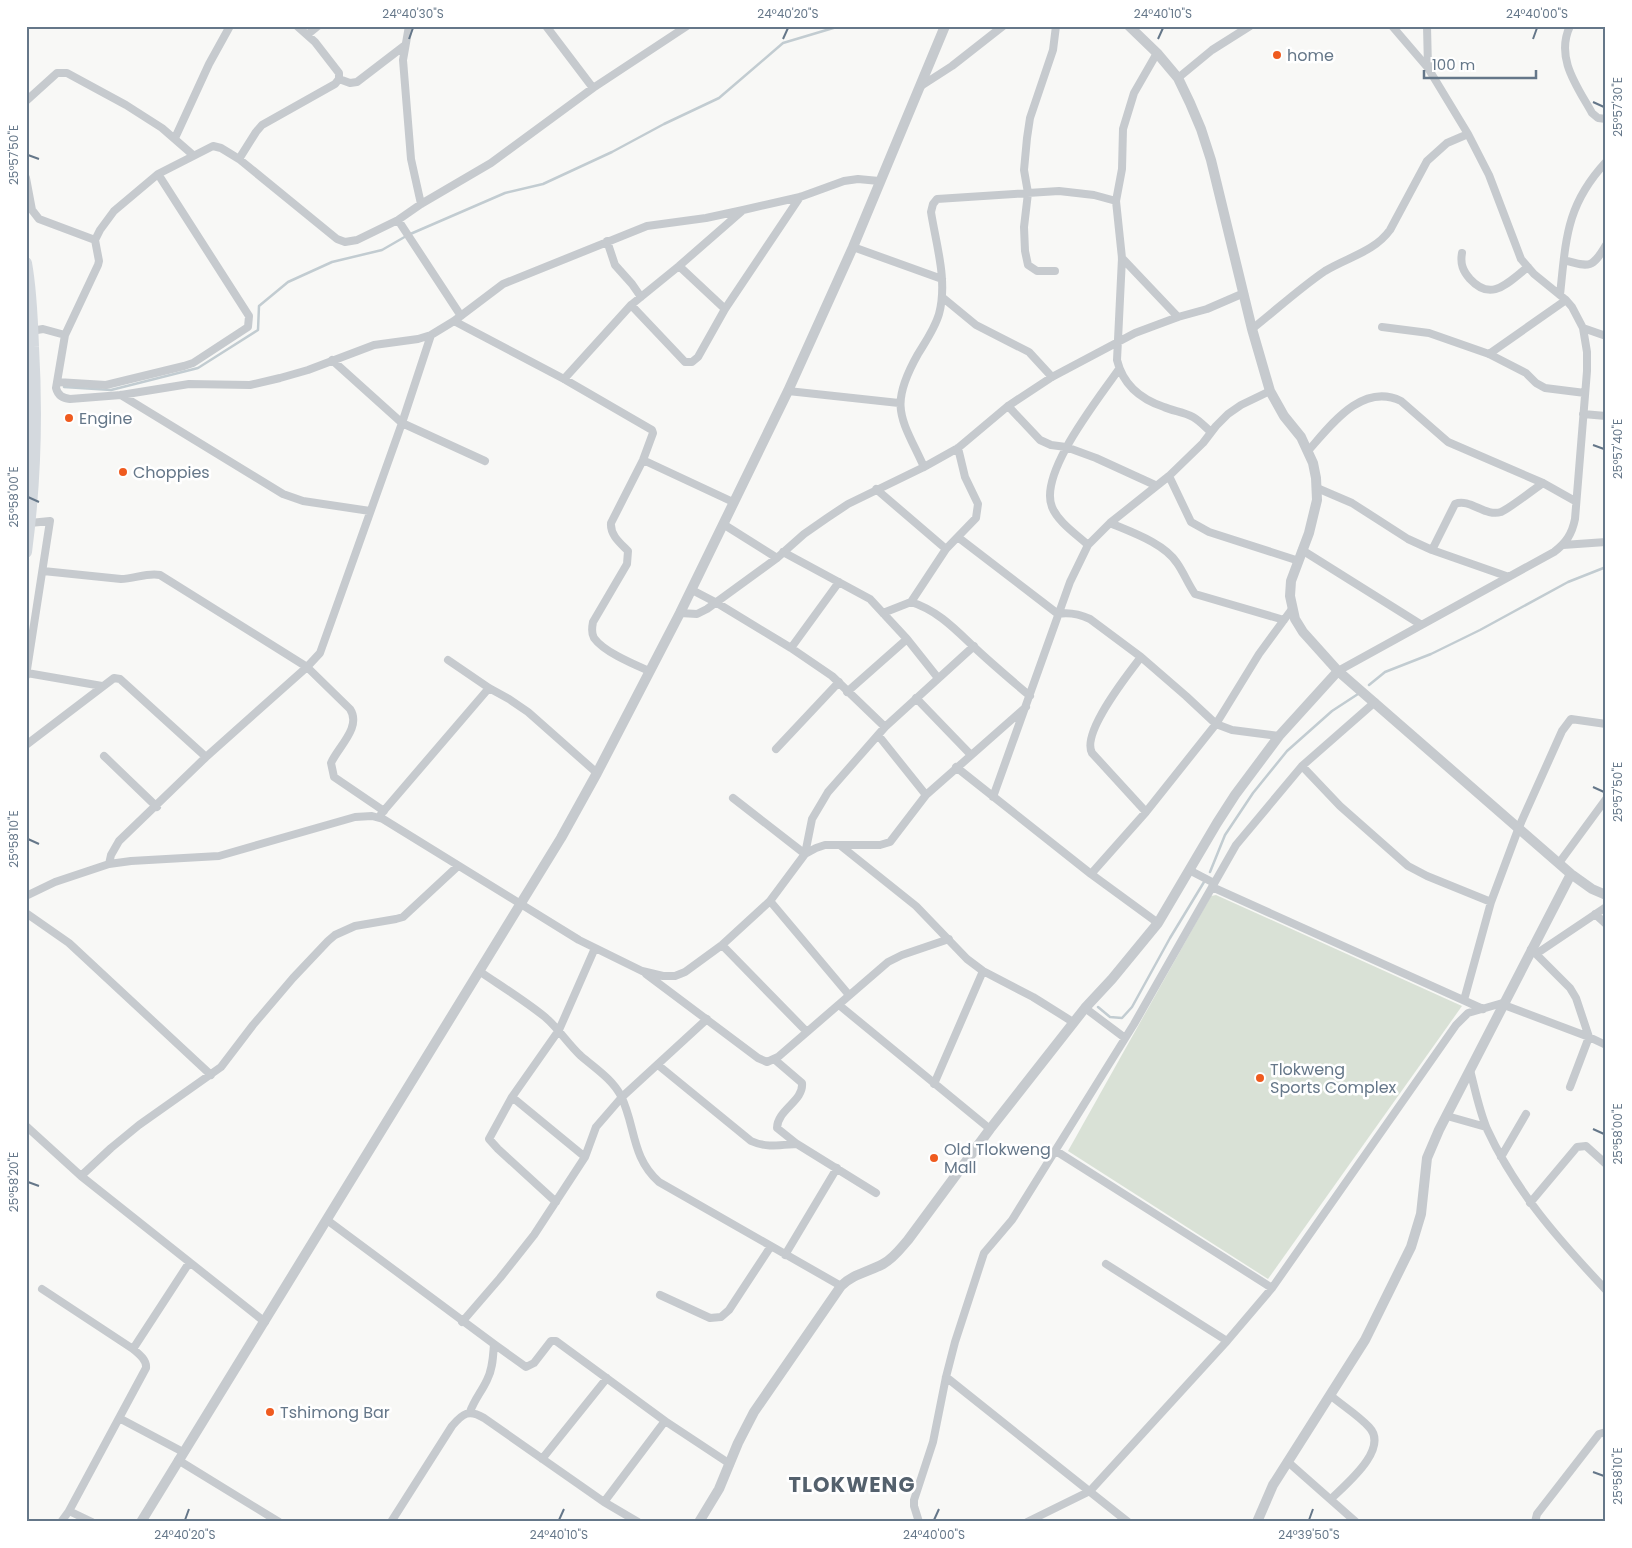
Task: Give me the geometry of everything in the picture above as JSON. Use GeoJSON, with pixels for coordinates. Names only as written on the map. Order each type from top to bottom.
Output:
{"type":"FeatureCollection","features":[{"type":"Feature","properties":{"kind":"main road"},"geometry":{"type":"LineString","coordinates":[[26,263],[29,331],[36,413],[30,523],[26,552]]}},
{"type":"Feature","properties":{"kind":"street"},"geometry":{"type":"LineString","coordinates":[[175,138],[209,64],[230,26]]}},
{"type":"Feature","properties":{"kind":"street"},"geometry":{"type":"LineString","coordinates":[[238,160],[262,125],[335,84],[338,79],[339,73],[315,42],[297,26]]}},
{"type":"Feature","properties":{"kind":"street"},"geometry":{"type":"LineString","coordinates":[[306,35],[318,26]]}},
{"type":"Feature","properties":{"kind":"street"},"geometry":{"type":"LineString","coordinates":[[409,26],[403,60],[408,129],[421,204]]}},
{"type":"Feature","properties":{"kind":"street"},"geometry":{"type":"LineString","coordinates":[[546,26],[593,88]]}},
{"type":"Feature","properties":{"kind":"street"},"geometry":{"type":"LineString","coordinates":[[141,1522],[561,838],[597,773],[692,590],[788,391],[853,247],[945,26]]}},
{"type":"Feature","properties":{"kind":"street"},"geometry":{"type":"LineString","coordinates":[[921,86],[952,66],[1002,26]]}},
{"type":"Feature","properties":{"kind":"street"},"geometry":{"type":"LineString","coordinates":[[1055,271],[1036,271],[1028,265],[1025,251],[1024,227],[1028,193],[1024,170],[1030,118],[1053,50],[1056,26]]}},
{"type":"Feature","properties":{"kind":"street"},"geometry":{"type":"LineString","coordinates":[[1129,26],[1178,78],[1201,129],[1211,160],[1252,329],[1270,392],[1284,416],[1301,437],[1308,451],[1316,478],[1318,500],[1315,515],[1291,581],[1290,596],[1292,609],[1303,632],[1338,671],[1570,874],[1592,889],[1606,895]]}},
{"type":"Feature","properties":{"kind":"street"},"geometry":{"type":"LineString","coordinates":[[1178,78],[1212,50],[1250,26]]}},
{"type":"Feature","properties":{"kind":"street"},"geometry":{"type":"LineString","coordinates":[[699,1522],[716,1496],[738,1443],[754,1412],[841,1286],[849,1278],[894,1257],[908,1240],[990,1129],[1073,1022],[1112,979],[1158,923],[1226,809],[1279,736],[1338,671],[1420,624],[1554,552],[1562,545],[1573,528],[1587,352],[1583,328],[1572,307],[1521,259],[1489,175],[1468,134],[1428,68],[1392,26]]}},
{"type":"Feature","properties":{"kind":"street"},"geometry":{"type":"LineString","coordinates":[[1427,26],[1428,68]]}},
{"type":"Feature","properties":{"kind":"street"},"geometry":{"type":"LineString","coordinates":[[1570,26],[1565,46],[1565,59],[1568,70],[1592,113],[1598,118],[1606,119]]}},
{"type":"Feature","properties":{"kind":"street"},"geometry":{"type":"LineString","coordinates":[[684,27],[593,88],[491,163],[421,204],[398,220],[357,240],[345,242],[337,239],[221,148],[213,146],[158,174],[114,210],[100,230],[96,240],[98,266],[65,335],[56,388],[59,394],[70,399],[121,395],[189,384],[250,385],[308,370],[374,345],[418,339],[431,335],[458,319],[503,284],[648,226],[706,218],[800,197],[844,181],[879,181]]}},
{"type":"Feature","properties":{"kind":"street"},"geometry":{"type":"LineString","coordinates":[[338,79],[350,83],[357,82],[404,46]]}},
{"type":"Feature","properties":{"kind":"street"},"geometry":{"type":"LineString","coordinates":[[1157,54],[1134,93],[1123,129],[1122,169],[1116,201],[1122,258],[1117,360],[1119,369],[1131,390],[1162,407],[1192,417],[1211,432]]}},
{"type":"Feature","properties":{"kind":"street"},"geometry":{"type":"LineString","coordinates":[[26,101],[57,73],[67,73],[126,105],[175,138],[193,155]]}},
{"type":"Feature","properties":{"kind":"street"},"geometry":{"type":"LineString","coordinates":[[1252,329],[1324,272],[1368,251],[1384,238],[1427,161],[1447,143],[1468,134]]}},
{"type":"Feature","properties":{"kind":"street"},"geometry":{"type":"LineString","coordinates":[[1563,297],[1564,260],[1569,223],[1577,201],[1606,162]]}},
{"type":"Feature","properties":{"kind":"street"},"geometry":{"type":"LineString","coordinates":[[57,382],[106,386],[162,372],[193,363],[246,330],[250,319],[249,316],[158,174]]}},
{"type":"Feature","properties":{"kind":"street"},"geometry":{"type":"LineString","coordinates":[[26,178],[32,210],[39,219],[96,240]]}},
{"type":"Feature","properties":{"kind":"street"},"geometry":{"type":"LineString","coordinates":[[924,467],[900,415],[900,403],[903,386],[912,365],[933,330],[939,314],[942,297],[942,279],[932,212],[934,201],[937,199],[1059,191],[1094,195],[1116,201]]}},
{"type":"Feature","properties":{"kind":"street"},"geometry":{"type":"LineString","coordinates":[[631,305],[685,362],[698,357],[724,309],[800,197]]}},
{"type":"Feature","properties":{"kind":"street"},"geometry":{"type":"LineString","coordinates":[[564,379],[631,305],[743,210]]}},
{"type":"Feature","properties":{"kind":"street"},"geometry":{"type":"LineString","coordinates":[[398,220],[458,319],[652,430],[653,433],[643,460],[611,522],[610,529],[628,551],[628,560],[594,622],[592,630],[594,638],[610,651],[649,671]]}},
{"type":"Feature","properties":{"kind":"street"},"geometry":{"type":"LineString","coordinates":[[607,241],[615,265],[632,284],[640,297]]}},
{"type":"Feature","properties":{"kind":"street"},"geometry":{"type":"LineString","coordinates":[[1564,260],[1589,265],[1598,259],[1606,245]]}},
{"type":"Feature","properties":{"kind":"street"},"geometry":{"type":"LineString","coordinates":[[853,247],[942,279]]}},
{"type":"Feature","properties":{"kind":"street"},"geometry":{"type":"LineString","coordinates":[[1462,254],[1461,264],[1465,273],[1476,285],[1487,290],[1499,288],[1528,267]]}},
{"type":"Feature","properties":{"kind":"street"},"geometry":{"type":"LineString","coordinates":[[1122,258],[1178,317]]}},
{"type":"Feature","properties":{"kind":"street"},"geometry":{"type":"LineString","coordinates":[[1598,259],[1606,264]]}},
{"type":"Feature","properties":{"kind":"street"},"geometry":{"type":"LineString","coordinates":[[679,266],[724,309]]}},
{"type":"Feature","properties":{"kind":"street"},"geometry":{"type":"LineString","coordinates":[[680,613],[697,614],[717,603],[827,518],[876,489],[924,467],[958,448],[1008,406],[1052,377],[1135,333],[1178,317],[1207,309],[1244,292]]}},
{"type":"Feature","properties":{"kind":"street"},"geometry":{"type":"LineString","coordinates":[[942,297],[976,325],[1029,352],[1052,377]]}},
{"type":"Feature","properties":{"kind":"street"},"geometry":{"type":"LineString","coordinates":[[1489,354],[1563,297]]}},
{"type":"Feature","properties":{"kind":"street"},"geometry":{"type":"LineString","coordinates":[[1382,327],[1429,332],[1489,354],[1526,373],[1536,383],[1545,388],[1584,393]]}},
{"type":"Feature","properties":{"kind":"street"},"geometry":{"type":"LineString","coordinates":[[1583,328],[1606,336]]}},
{"type":"Feature","properties":{"kind":"street"},"geometry":{"type":"LineString","coordinates":[[29,331],[43,329],[65,335]]}},
{"type":"Feature","properties":{"kind":"street"},"geometry":{"type":"LineString","coordinates":[[109,864],[111,855],[119,841],[206,757],[307,668],[322,648],[402,423],[431,335]]}},
{"type":"Feature","properties":{"kind":"street"},"geometry":{"type":"LineString","coordinates":[[332,360],[402,423],[485,461]]}},
{"type":"Feature","properties":{"kind":"street"},"geometry":{"type":"LineString","coordinates":[[1088,545],[1056,515],[1051,505],[1049,492],[1054,474],[1066,447],[1119,369]]}},
{"type":"Feature","properties":{"kind":"street"},"geometry":{"type":"LineString","coordinates":[[162,372],[166,387]]}},
{"type":"Feature","properties":{"kind":"street"},"geometry":{"type":"LineString","coordinates":[[788,391],[900,403]]}},
{"type":"Feature","properties":{"kind":"street"},"geometry":{"type":"LineString","coordinates":[[993,797],[1070,582],[1088,545],[1110,522],[1155,485],[1169,476],[1203,443],[1228,414],[1241,405],[1270,392]]}},
{"type":"Feature","properties":{"kind":"street"},"geometry":{"type":"LineString","coordinates":[[121,395],[283,494],[303,501],[370,511]]}},
{"type":"Feature","properties":{"kind":"street"},"geometry":{"type":"LineString","coordinates":[[1308,451],[1344,411],[1356,403],[1377,397],[1393,397],[1401,401],[1448,442],[1543,483],[1575,502]]}},
{"type":"Feature","properties":{"kind":"street"},"geometry":{"type":"LineString","coordinates":[[1008,406],[1040,440],[1096,458],[1155,485]]}},
{"type":"Feature","properties":{"kind":"street"},"geometry":{"type":"LineString","coordinates":[[1583,414],[1606,416]]}},
{"type":"Feature","properties":{"kind":"street"},"geometry":{"type":"LineString","coordinates":[[883,613],[911,602],[946,549],[959,538],[976,518],[979,508],[965,477],[958,448]]}},
{"type":"Feature","properties":{"kind":"street"},"geometry":{"type":"LineString","coordinates":[[643,460],[733,502]]}},
{"type":"Feature","properties":{"kind":"street"},"geometry":{"type":"LineString","coordinates":[[1169,476],[1191,522],[1197,526],[1209,532],[1299,561]]}},
{"type":"Feature","properties":{"kind":"street"},"geometry":{"type":"LineString","coordinates":[[1432,550],[1455,504],[1465,502],[1491,512],[1500,512],[1543,483]]}},
{"type":"Feature","properties":{"kind":"street"},"geometry":{"type":"LineString","coordinates":[[1317,488],[1352,502],[1408,539],[1432,550],[1509,577]]}},
{"type":"Feature","properties":{"kind":"street"},"geometry":{"type":"LineString","coordinates":[[876,489],[946,549]]}},
{"type":"Feature","properties":{"kind":"street"},"geometry":{"type":"LineString","coordinates":[[30,523],[50,521],[26,675],[102,686]]}},
{"type":"Feature","properties":{"kind":"street"},"geometry":{"type":"LineString","coordinates":[[1110,522],[1142,536],[1159,546],[1176,561],[1196,594],[1284,620]]}},
{"type":"Feature","properties":{"kind":"street"},"geometry":{"type":"LineString","coordinates":[[723,524],[780,555],[839,582],[870,599],[938,678]]}},
{"type":"Feature","properties":{"kind":"street"},"geometry":{"type":"LineString","coordinates":[[959,538],[1058,614],[1081,614],[1141,657],[1216,724],[1232,730],[1279,736]]}},
{"type":"Feature","properties":{"kind":"street"},"geometry":{"type":"LineString","coordinates":[[1562,545],[1606,542]]}},
{"type":"Feature","properties":{"kind":"street"},"geometry":{"type":"LineString","coordinates":[[1302,550],[1420,624]]}},
{"type":"Feature","properties":{"kind":"street"},"geometry":{"type":"LineString","coordinates":[[43,571],[121,579],[132,579],[153,574],[160,576],[307,668],[350,709],[353,716],[353,726],[332,764],[334,777],[381,814],[458,866],[520,905],[595,948],[642,971],[762,1061],[767,1062],[774,1059],[888,962],[902,955],[949,939]]}},
{"type":"Feature","properties":{"kind":"street"},"geometry":{"type":"LineString","coordinates":[[791,648],[839,582]]}},
{"type":"Feature","properties":{"kind":"street"},"geometry":{"type":"LineString","coordinates":[[692,590],[791,648],[839,682],[847,692],[885,727]]}},
{"type":"Feature","properties":{"kind":"street"},"geometry":{"type":"LineString","coordinates":[[911,602],[934,613],[956,628],[1030,696]]}},
{"type":"Feature","properties":{"kind":"street"},"geometry":{"type":"LineString","coordinates":[[1091,874],[1146,812],[1216,724],[1259,654],[1292,609]]}},
{"type":"Feature","properties":{"kind":"street"},"geometry":{"type":"LineString","coordinates":[[847,692],[907,640]]}},
{"type":"Feature","properties":{"kind":"street"},"geometry":{"type":"LineString","coordinates":[[805,854],[812,819],[828,792],[885,727],[974,646]]}},
{"type":"Feature","properties":{"kind":"street"},"geometry":{"type":"LineString","coordinates":[[1141,657],[1108,704],[1098,722],[1089,748],[1146,812]]}},
{"type":"Feature","properties":{"kind":"street"},"geometry":{"type":"LineString","coordinates":[[448,660],[528,712],[597,773]]}},
{"type":"Feature","properties":{"kind":"street"},"geometry":{"type":"LineString","coordinates":[[26,745],[112,678],[120,679],[206,757]]}},
{"type":"Feature","properties":{"kind":"street"},"geometry":{"type":"LineString","coordinates":[[776,749],[839,682]]}},
{"type":"Feature","properties":{"kind":"street"},"geometry":{"type":"LineString","coordinates":[[26,896],[55,882],[109,864],[218,856],[355,817],[381,814],[489,688]]}},
{"type":"Feature","properties":{"kind":"street"},"geometry":{"type":"LineString","coordinates":[[916,698],[971,755]]}},
{"type":"Feature","properties":{"kind":"street"},"geometry":{"type":"LineString","coordinates":[[919,1522],[914,1500],[933,1442],[955,1342],[984,1253],[1012,1220],[1056,1151],[1125,1038],[1236,845],[1302,766],[1375,702]]}},
{"type":"Feature","properties":{"kind":"street"},"geometry":{"type":"LineString","coordinates":[[642,971],[663,976],[680,974],[722,945],[770,901],[805,854],[816,848],[887,844],[926,795],[1026,707]]}},
{"type":"Feature","properties":{"kind":"street"},"geometry":{"type":"LineString","coordinates":[[1464,1000],[1492,902],[1519,828],[1567,722],[1570,719],[1576,719],[1606,724]]}},
{"type":"Feature","properties":{"kind":"street"},"geometry":{"type":"LineString","coordinates":[[878,735],[926,795]]}},
{"type":"Feature","properties":{"kind":"street"},"geometry":{"type":"LineString","coordinates":[[104,756],[157,806]]}},
{"type":"Feature","properties":{"kind":"street"},"geometry":{"type":"LineString","coordinates":[[1302,766],[1340,806],[1408,866],[1427,876],[1492,902]]}},
{"type":"Feature","properties":{"kind":"street"},"geometry":{"type":"LineString","coordinates":[[956,767],[1091,874],[1158,923]]}},
{"type":"Feature","properties":{"kind":"street"},"geometry":{"type":"LineString","coordinates":[[733,798],[805,854]]}},
{"type":"Feature","properties":{"kind":"street"},"geometry":{"type":"LineString","coordinates":[[1559,863],[1606,799]]}},
{"type":"Feature","properties":{"kind":"street"},"geometry":{"type":"LineString","coordinates":[[842,846],[916,906],[949,939],[957,950],[983,971],[1033,997],[1073,1022]]}},
{"type":"Feature","properties":{"kind":"street"},"geometry":{"type":"LineString","coordinates":[[81,1176],[139,1125],[211,1075],[231,1055],[253,1025],[293,978],[335,935],[355,926],[403,917],[458,866]]}},
{"type":"Feature","properties":{"kind":"street"},"geometry":{"type":"LineString","coordinates":[[1189,870],[1213,885],[1483,1009]]}},
{"type":"Feature","properties":{"kind":"street"},"geometry":{"type":"LineString","coordinates":[[1257,1522],[1270,1490],[1365,1340],[1411,1247],[1421,1214],[1428,1158],[1446,1116],[1533,952],[1570,874]]}},
{"type":"Feature","properties":{"kind":"street"},"geometry":{"type":"LineString","coordinates":[[770,901],[850,995]]}},
{"type":"Feature","properties":{"kind":"street"},"geometry":{"type":"LineString","coordinates":[[1533,952],[1606,907]]}},
{"type":"Feature","properties":{"kind":"street"},"geometry":{"type":"LineString","coordinates":[[26,912],[69,943],[211,1075]]}},
{"type":"Feature","properties":{"kind":"street"},"geometry":{"type":"LineString","coordinates":[[1595,914],[1606,924]]}},
{"type":"Feature","properties":{"kind":"street"},"geometry":{"type":"LineString","coordinates":[[722,945],[807,1032]]}},
{"type":"Feature","properties":{"kind":"street"},"geometry":{"type":"LineString","coordinates":[[556,1202],[498,1150],[489,1139],[512,1097],[559,1030],[595,948]]}},
{"type":"Feature","properties":{"kind":"street"},"geometry":{"type":"LineString","coordinates":[[1533,952],[1570,988],[1576,998],[1589,1037],[1570,1087]]}},
{"type":"Feature","properties":{"kind":"street"},"geometry":{"type":"LineString","coordinates":[[479,971],[544,1016],[559,1030],[579,1054],[612,1082],[622,1097],[639,1154],[650,1174],[659,1182],[841,1286]]}},
{"type":"Feature","properties":{"kind":"street"},"geometry":{"type":"LineString","coordinates":[[934,1084],[983,971]]}},
{"type":"Feature","properties":{"kind":"street"},"geometry":{"type":"LineString","coordinates":[[1027,1522],[1090,1491],[1226,1341],[1272,1288],[1456,1025],[1468,1014],[1505,1003],[1589,1037],[1606,1046]]}},
{"type":"Feature","properties":{"kind":"street"},"geometry":{"type":"LineString","coordinates":[[838,1005],[990,1129]]}},
{"type":"Feature","properties":{"kind":"street"},"geometry":{"type":"LineString","coordinates":[[1085,1008],[1125,1038]]}},
{"type":"Feature","properties":{"kind":"street"},"geometry":{"type":"LineString","coordinates":[[462,1322],[534,1235],[585,1157],[596,1127],[622,1097],[707,1019]]}},
{"type":"Feature","properties":{"kind":"street"},"geometry":{"type":"LineString","coordinates":[[774,1059],[802,1082],[800,1093],[776,1125],[776,1128],[797,1144],[876,1193]]}},
{"type":"Feature","properties":{"kind":"street"},"geometry":{"type":"LineString","coordinates":[[658,1065],[751,1141],[760,1145],[771,1146],[797,1144]]}},
{"type":"Feature","properties":{"kind":"street"},"geometry":{"type":"LineString","coordinates":[[1470,1070],[1486,1127],[1501,1157],[1530,1203],[1557,1238],[1606,1290]]}},
{"type":"Feature","properties":{"kind":"street"},"geometry":{"type":"LineString","coordinates":[[512,1097],[585,1157]]}},
{"type":"Feature","properties":{"kind":"street"},"geometry":{"type":"LineString","coordinates":[[1501,1157],[1526,1114]]}},
{"type":"Feature","properties":{"kind":"street"},"geometry":{"type":"LineString","coordinates":[[1446,1116],[1486,1127]]}},
{"type":"Feature","properties":{"kind":"street"},"geometry":{"type":"LineString","coordinates":[[26,1126],[81,1176],[265,1322]]}},
{"type":"Feature","properties":{"kind":"street"},"geometry":{"type":"LineString","coordinates":[[1530,1203],[1576,1147],[1586,1146],[1606,1164]]}},
{"type":"Feature","properties":{"kind":"street"},"geometry":{"type":"LineString","coordinates":[[1056,1151],[1272,1288]]}},
{"type":"Feature","properties":{"kind":"street"},"geometry":{"type":"LineString","coordinates":[[786,1255],[837,1168]]}},
{"type":"Feature","properties":{"kind":"street"},"geometry":{"type":"LineString","coordinates":[[327,1220],[462,1322],[526,1367],[534,1363],[551,1341],[556,1341],[665,1421],[730,1464]]}},
{"type":"Feature","properties":{"kind":"street"},"geometry":{"type":"LineString","coordinates":[[660,1295],[710,1318],[721,1317],[729,1310],[770,1246]]}},
{"type":"Feature","properties":{"kind":"street"},"geometry":{"type":"LineString","coordinates":[[133,1349],[189,1263]]}},
{"type":"Feature","properties":{"kind":"street"},"geometry":{"type":"LineString","coordinates":[[1106,1264],[1226,1341]]}},
{"type":"Feature","properties":{"kind":"street"},"geometry":{"type":"LineString","coordinates":[[42,1289],[133,1349],[142,1356],[146,1364],[146,1368],[69,1511],[61,1522]]}},
{"type":"Feature","properties":{"kind":"street"},"geometry":{"type":"LineString","coordinates":[[470,1412],[488,1380],[494,1344]]}},
{"type":"Feature","properties":{"kind":"street"},"geometry":{"type":"LineString","coordinates":[[946,1377],[1128,1522]]}},
{"type":"Feature","properties":{"kind":"street"},"geometry":{"type":"LineString","coordinates":[[542,1459],[607,1378]]}},
{"type":"Feature","properties":{"kind":"street"},"geometry":{"type":"LineString","coordinates":[[1330,1396],[1371,1429],[1374,1444],[1369,1460],[1331,1499]]}},
{"type":"Feature","properties":{"kind":"street"},"geometry":{"type":"LineString","coordinates":[[391,1522],[452,1426],[462,1416],[470,1412],[484,1418],[604,1502],[638,1522]]}},
{"type":"Feature","properties":{"kind":"street"},"geometry":{"type":"LineString","coordinates":[[119,1418],[181,1456],[279,1522]]}},
{"type":"Feature","properties":{"kind":"street"},"geometry":{"type":"LineString","coordinates":[[604,1502],[665,1421]]}},
{"type":"Feature","properties":{"kind":"street"},"geometry":{"type":"LineString","coordinates":[[1535,1522],[1537,1514],[1599,1434],[1606,1432]]}},
{"type":"Feature","properties":{"kind":"street"},"geometry":{"type":"LineString","coordinates":[[1288,1462],[1356,1522]]}},
{"type":"Feature","properties":{"kind":"street"},"geometry":{"type":"LineString","coordinates":[[69,1511],[92,1522]]}},
{"type":"Feature","properties":{"kind":"shaded area","name":"Tlokweng Sports Complex"},"geometry":{"type":"Polygon","coordinates":[[[1216,895],[1462,1006],[1268,1279],[1068,1151],[1211,896],[1216,895]]]}},
{"type":"Feature","properties":{"kind":"waterway"},"geometry":{"type":"LineString","coordinates":[[64,387],[111,390],[198,368],[258,330],[259,306],[288,282],[332,262],[382,250],[408,235],[505,193],[543,184],[612,152],[664,124],[719,98],[783,43],[840,26]]}},
{"type":"Feature","properties":{"kind":"waterway"},"geometry":{"type":"LineString","coordinates":[[1369,685],[1385,672],[1431,654],[1480,630],[1568,582],[1606,567]]}},
{"type":"Feature","properties":{"kind":"waterway"},"geometry":{"type":"LineString","coordinates":[[1210,872],[1225,835],[1253,793],[1287,751],[1332,711],[1358,694]]}},
{"type":"Feature","properties":{"kind":"waterway"},"geometry":{"type":"LineString","coordinates":[[1098,1007],[1110,1017],[1122,1018],[1132,1007],[1170,938],[1204,882]]}},
{"type":"Feature","properties":{"kind":"place","name":"home"},"geometry":{"type":"Point","coordinates":[1277,55]}},
{"type":"Feature","properties":{"kind":"place","name":"Engine"},"geometry":{"type":"Point","coordinates":[69,418]}},
{"type":"Feature","properties":{"kind":"place","name":"Choppies"},"geometry":{"type":"Point","coordinates":[123,472]}},
{"type":"Feature","properties":{"kind":"place","name":"Tlokweng Sports Complex"},"geometry":{"type":"Point","coordinates":[1260,1078]}},
{"type":"Feature","properties":{"kind":"place","name":"Old Tlokweng Mall"},"geometry":{"type":"Point","coordinates":[934,1158]}},
{"type":"Feature","properties":{"kind":"place","name":"Tshimong Bar"},"geometry":{"type":"Point","coordinates":[270,1412]}},
{"type":"Feature","properties":{"kind":"district","name":"TLOKWENG"},"geometry":{"type":"Point","coordinates":[852,1485]}}]}
